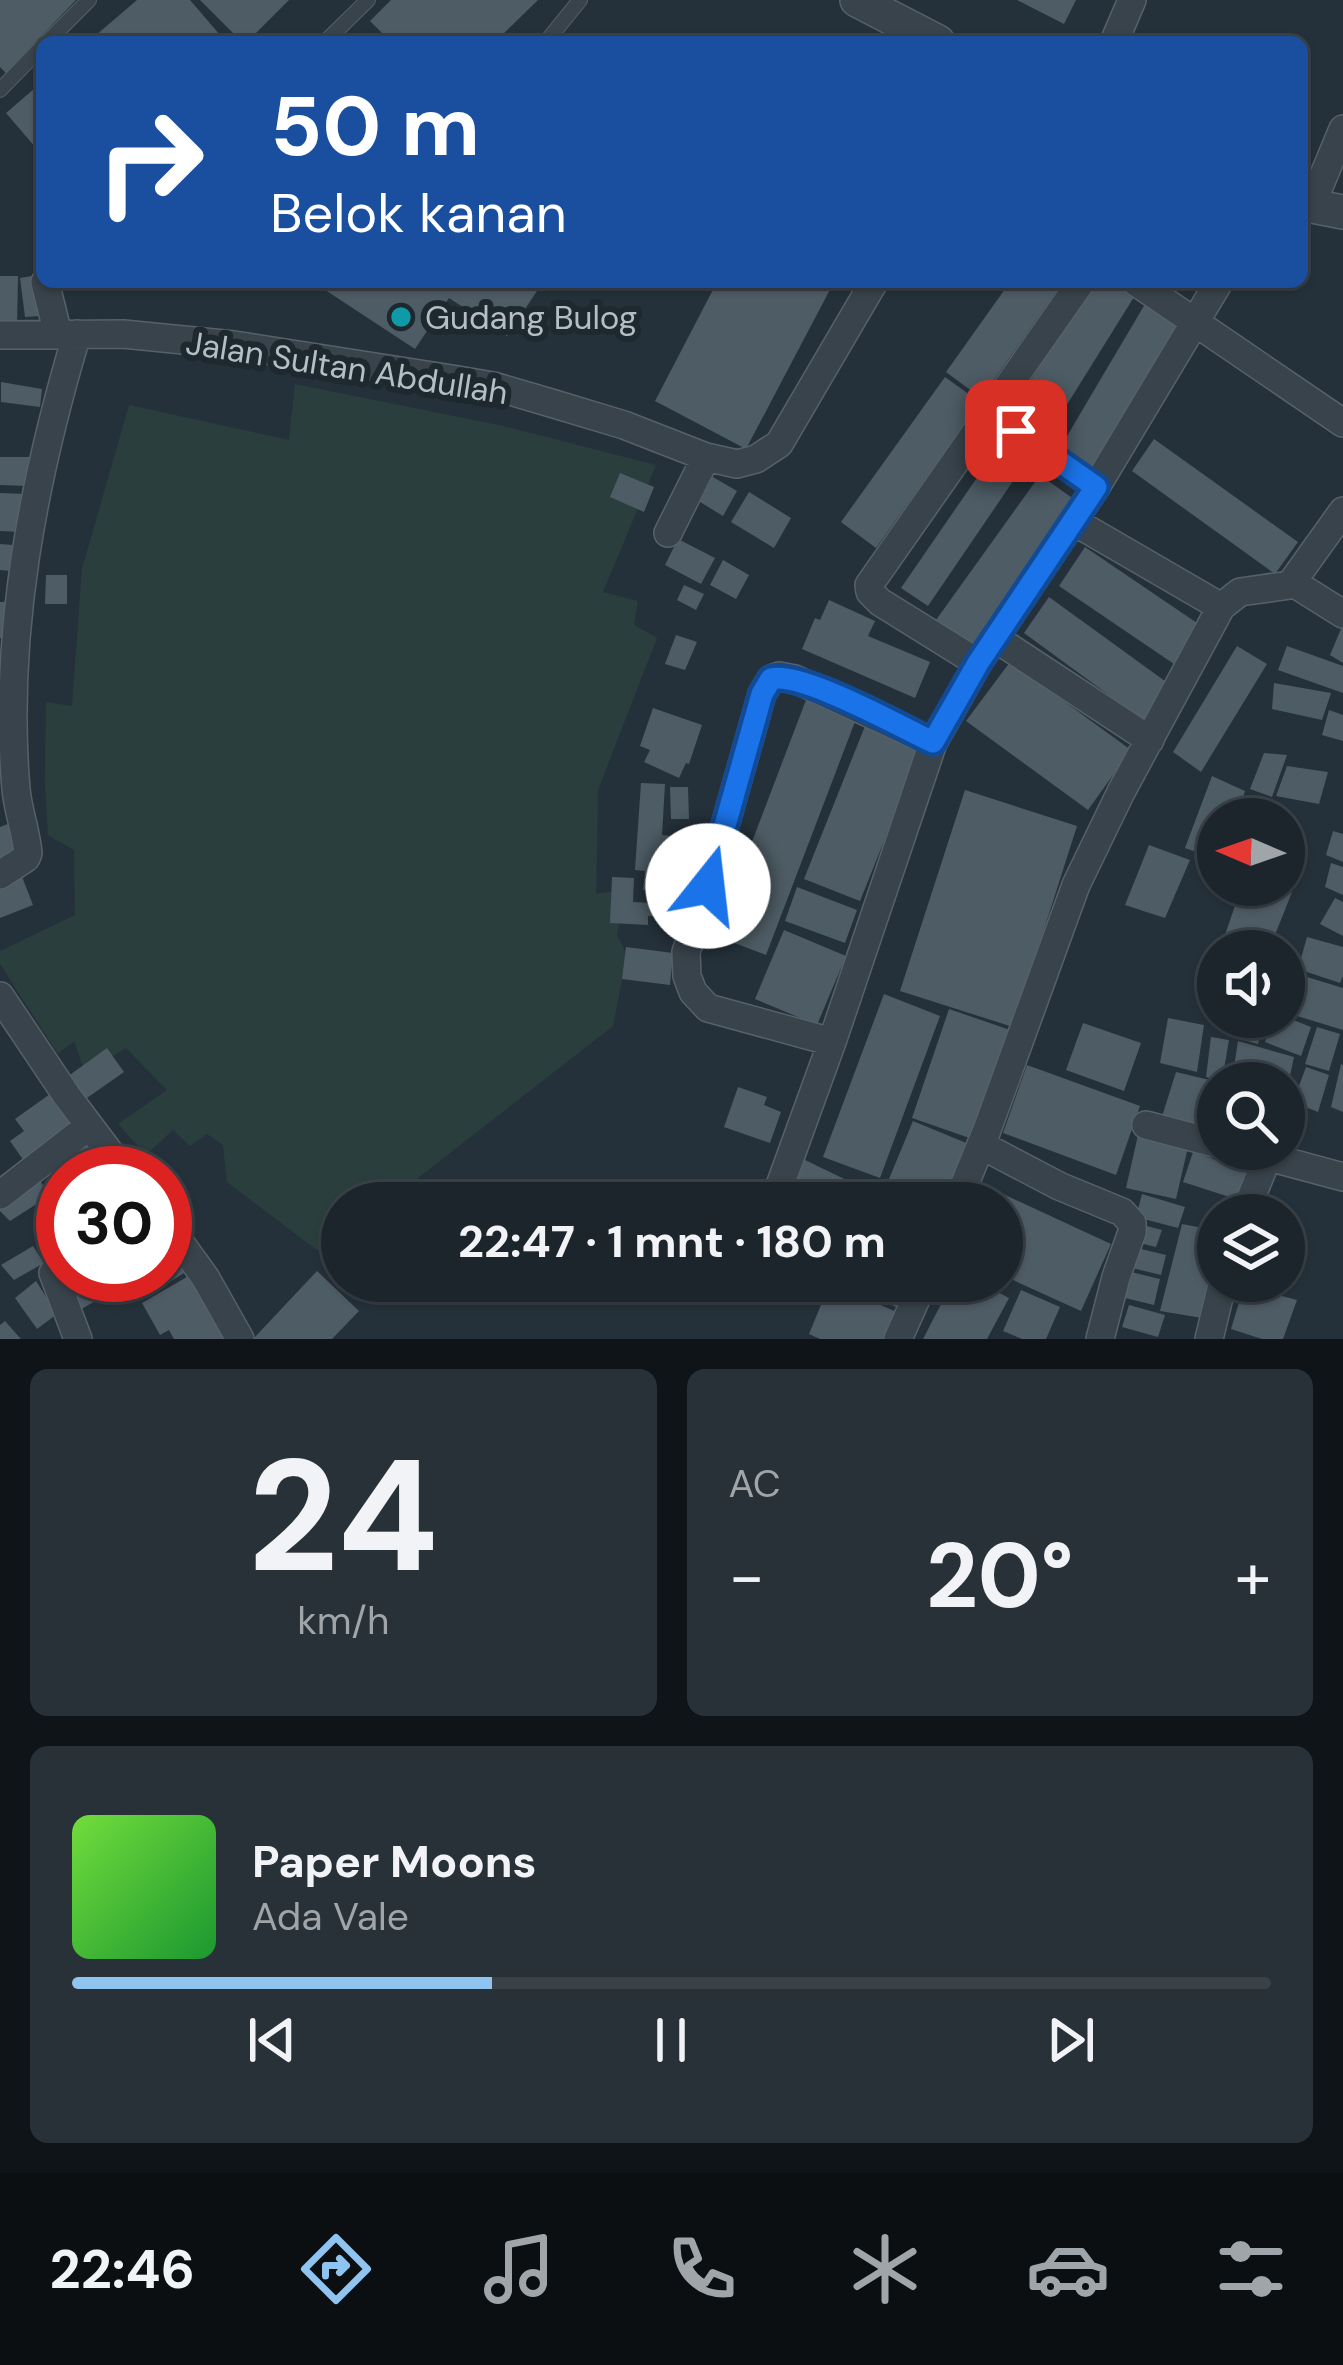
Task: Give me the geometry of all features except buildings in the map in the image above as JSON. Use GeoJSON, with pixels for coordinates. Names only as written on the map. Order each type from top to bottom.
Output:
{"type":"FeatureCollection","features":[{"type":"Feature","properties":{"kind":"street"},"geometry":{"type":"LineString","coordinates":[[857,0],[926,36]]}},
{"type":"Feature","properties":{"kind":"street"},"geometry":{"type":"LineString","coordinates":[[1117,36],[1132,0]]}},
{"type":"Feature","properties":{"kind":"street"},"geometry":{"type":"LineString","coordinates":[[1319,207],[1343,129]]}},
{"type":"Feature","properties":{"kind":"street"},"geometry":{"type":"LineString","coordinates":[[0,875],[28,853],[16,794],[8,641],[68,334],[48,288]]}},
{"type":"Feature","properties":{"kind":"street","name":"Jalan Sultan Abdullah"},"geometry":{"type":"LineString","coordinates":[[0,334],[123,334],[234,345],[493,386],[737,464],[778,444],[870,288]]}},
{"type":"Feature","properties":{"kind":"street"},"geometry":{"type":"LineString","coordinates":[[978,663],[880,602],[869,585],[1077,288]]}},
{"type":"Feature","properties":{"kind":"street"},"geometry":{"type":"LineString","coordinates":[[1144,288],[1343,423]]}},
{"type":"Feature","properties":{"kind":"street"},"geometry":{"type":"LineString","coordinates":[[781,1182],[933,742],[978,663],[1096,487],[1216,288]]}},
{"type":"Feature","properties":{"kind":"street"},"geometry":{"type":"LineString","coordinates":[[990,412],[1096,487]]}},
{"type":"Feature","properties":{"kind":"street"},"geometry":{"type":"LineString","coordinates":[[668,533],[706,457]]}},
{"type":"Feature","properties":{"kind":"street"},"geometry":{"type":"LineString","coordinates":[[966,1182],[1076,885],[1221,608],[1240,592],[1292,582],[1343,511]]}},
{"type":"Feature","properties":{"kind":"street"},"geometry":{"type":"LineString","coordinates":[[1073,521],[1221,608]]}},
{"type":"Feature","properties":{"kind":"street"},"geometry":{"type":"LineString","coordinates":[[1292,582],[1343,614]]}},
{"type":"Feature","properties":{"kind":"street"},"geometry":{"type":"LineString","coordinates":[[995,638],[1150,740]]}},
{"type":"Feature","properties":{"kind":"street"},"geometry":{"type":"LineString","coordinates":[[832,1042],[708,1008],[693,992],[687,976],[686,952],[762,694],[771,679],[795,679],[933,742]]}},
{"type":"Feature","properties":{"kind":"street"},"geometry":{"type":"LineString","coordinates":[[0,996],[104,1146]]}},
{"type":"Feature","properties":{"kind":"street"},"geometry":{"type":"LineString","coordinates":[[1146,1125],[1197,1138]]}},
{"type":"Feature","properties":{"kind":"street"},"geometry":{"type":"LineString","coordinates":[[0,1195],[89,1126]]}},
{"type":"Feature","properties":{"kind":"street"},"geometry":{"type":"LineString","coordinates":[[981,1145],[1121,1212],[1132,1223],[1100,1339]]}},
{"type":"Feature","properties":{"kind":"street"},"geometry":{"type":"LineString","coordinates":[[1305,1167],[1343,1178]]}},
{"type":"Feature","properties":{"kind":"street"},"geometry":{"type":"LineString","coordinates":[[192,1259],[240,1339]]}},
{"type":"Feature","properties":{"kind":"street"},"geometry":{"type":"LineString","coordinates":[[64,1302],[78,1339]]}},
{"type":"Feature","properties":{"kind":"street"},"geometry":{"type":"LineString","coordinates":[[898,1339],[915,1302]]}},
{"type":"Feature","properties":{"kind":"street"},"geometry":{"type":"LineString","coordinates":[[1209,1339],[1218,1302]]}},
{"type":"Feature","properties":{"kind":"lane"},"geometry":{"type":"LineString","coordinates":[[54,36],[89,0]]}},
{"type":"Feature","properties":{"kind":"lane"},"geometry":{"type":"LineString","coordinates":[[331,36],[368,0]]}},
{"type":"Feature","properties":{"kind":"lane"},"geometry":{"type":"LineString","coordinates":[[551,36],[580,0]]}},
{"type":"Feature","properties":{"kind":"lane"},"geometry":{"type":"LineString","coordinates":[[0,90],[36,54]]}},
{"type":"Feature","properties":{"kind":"green space"},"geometry":{"type":"Polygon","coordinates":[[[295,384],[503,426],[656,465],[603,592],[638,601],[634,625],[657,638],[598,790],[596,894],[624,890],[617,935],[627,955],[613,1026],[413,1182],[321,1182],[321,1253],[227,1182],[223,1145],[207,1134],[190,1146],[173,1130],[156,1146],[138,1146],[118,1124],[167,1090],[126,1048],[85,1072],[74,1041],[58,1054],[0,964],[0,951],[75,915],[74,850],[48,835],[46,702],[72,706],[82,569],[129,405],[289,440],[295,384]]]}},
{"type":"Feature","properties":{"kind":"place","name":"Gudang Bulog"},"geometry":{"type":"Point","coordinates":[401,317]}},
{"type":"Feature","properties":{"kind":"route"},"geometry":{"type":"LineString","coordinates":[[708,886],[762,694],[771,679],[785,676],[809,684],[933,742],[978,663],[1096,487],[1016,431]]}}]}
